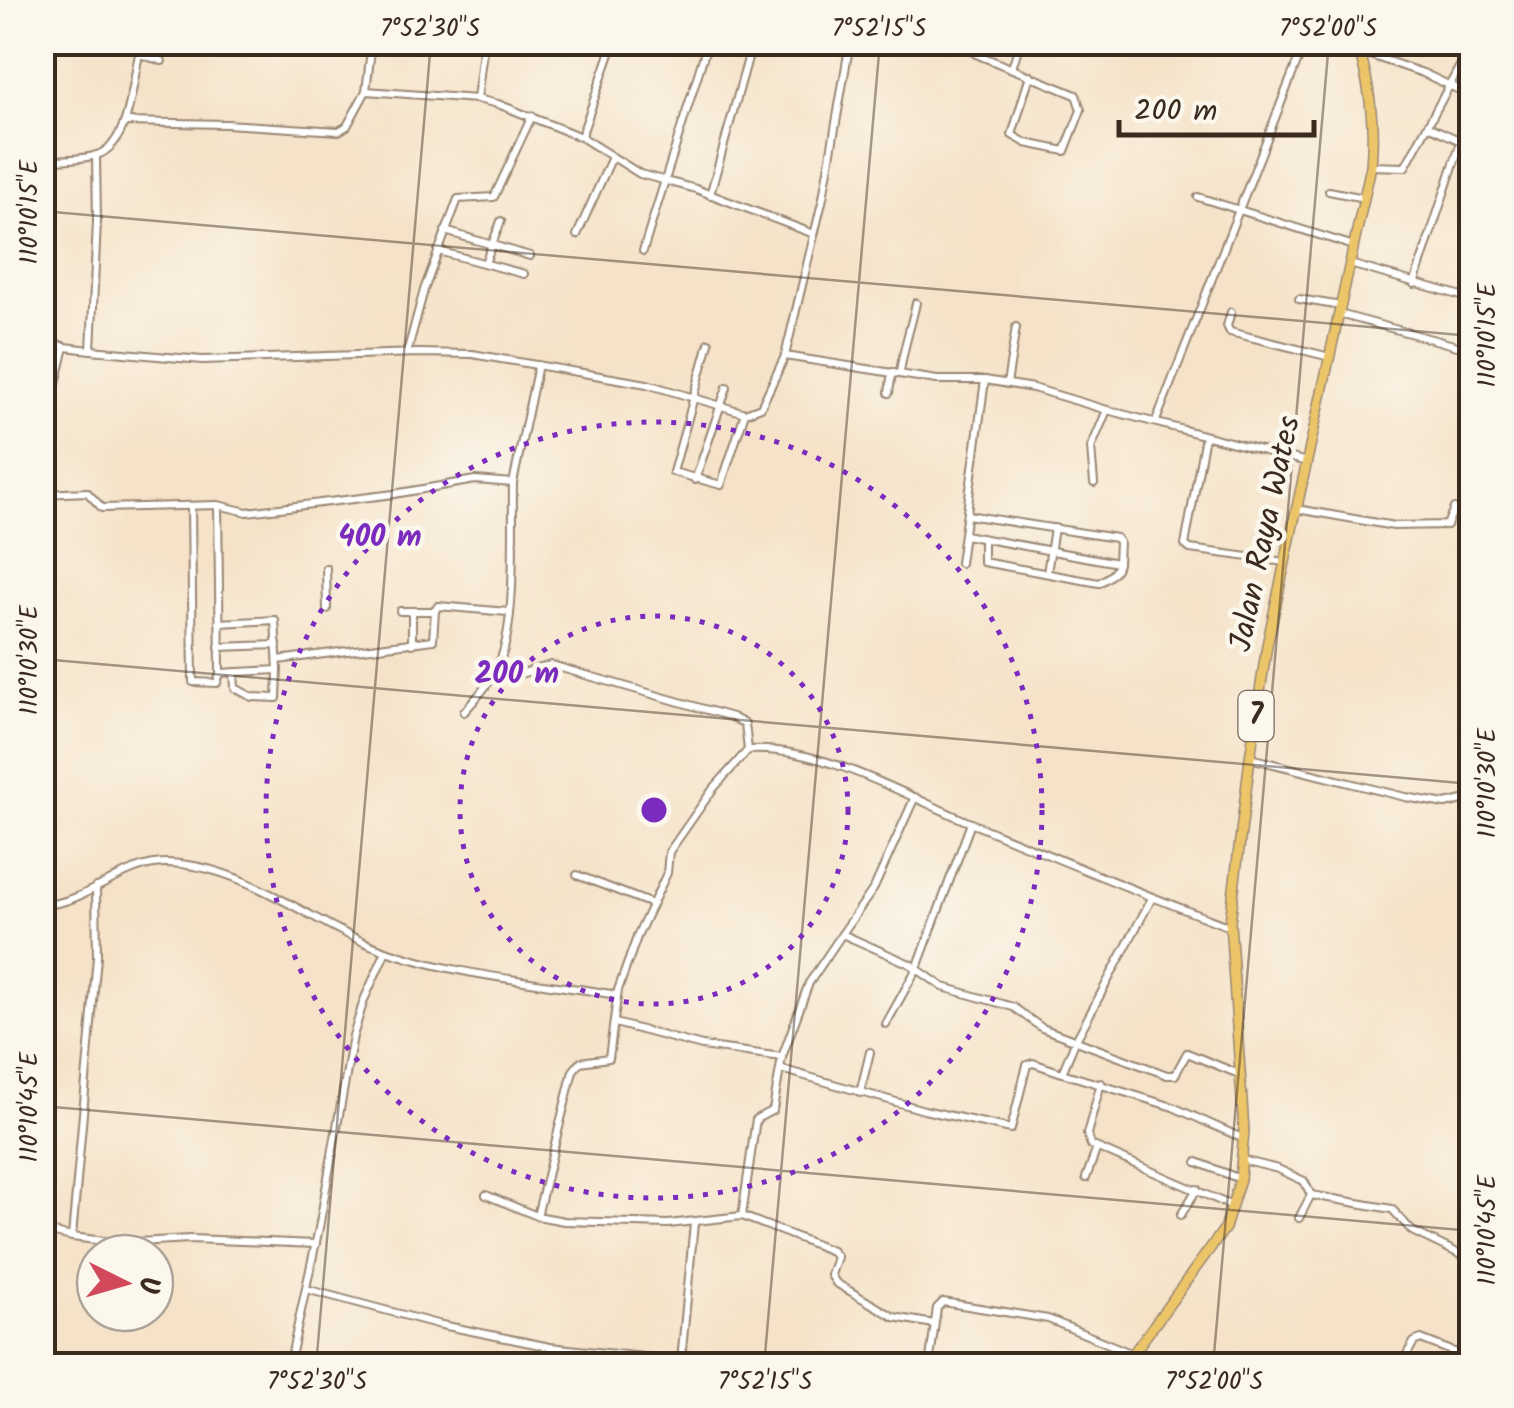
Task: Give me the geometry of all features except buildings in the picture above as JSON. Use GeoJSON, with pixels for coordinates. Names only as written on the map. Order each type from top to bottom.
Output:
{"type":"FeatureCollection","features":[{"type":"Feature","properties":{"kind":"highway","name":"Jalan Raya Wates"},"geometry":{"type":"LineString","coordinates":[[1124,1366],[1214,1245],[1233,1207],[1240,1179],[1244,1140],[1230,927],[1264,660],[1371,166],[1371,94],[1358,47]]}},
{"type":"Feature","properties":{"kind":"street"},"geometry":{"type":"LineString","coordinates":[[42,162],[96,155],[110,147],[125,122],[142,42]]}},
{"type":"Feature","properties":{"kind":"street"},"geometry":{"type":"LineString","coordinates":[[125,122],[339,131],[346,126],[366,91],[372,42]]}},
{"type":"Feature","properties":{"kind":"street"},"geometry":{"type":"LineString","coordinates":[[477,99],[484,42]]}},
{"type":"Feature","properties":{"kind":"street"},"geometry":{"type":"LineString","coordinates":[[581,137],[614,42]]}},
{"type":"Feature","properties":{"kind":"street"},"geometry":{"type":"LineString","coordinates":[[643,251],[708,42]]}},
{"type":"Feature","properties":{"kind":"street"},"geometry":{"type":"LineString","coordinates":[[42,338],[91,350],[202,360],[472,354],[647,384],[745,413],[761,407],[785,356],[823,198],[850,42]]}},
{"type":"Feature","properties":{"kind":"street"},"geometry":{"type":"LineString","coordinates":[[970,42],[970,50],[976,54],[1030,75],[1079,99],[1081,110],[1066,151],[1013,136],[1030,75]]}},
{"type":"Feature","properties":{"kind":"street"},"geometry":{"type":"LineString","coordinates":[[1012,68],[1020,42]]}},
{"type":"Feature","properties":{"kind":"street"},"geometry":{"type":"LineString","coordinates":[[1156,421],[1305,42]]}},
{"type":"Feature","properties":{"kind":"street"},"geometry":{"type":"LineString","coordinates":[[1371,166],[1405,167],[1470,48],[1438,42]]}},
{"type":"Feature","properties":{"kind":"street"},"geometry":{"type":"LineString","coordinates":[[1358,47],[1472,96]]}},
{"type":"Feature","properties":{"kind":"street"},"geometry":{"type":"LineString","coordinates":[[710,194],[750,51]]}},
{"type":"Feature","properties":{"kind":"street"},"geometry":{"type":"LineString","coordinates":[[138,54],[162,61]]}},
{"type":"Feature","properties":{"kind":"street"},"geometry":{"type":"LineString","coordinates":[[366,91],[477,99],[532,116],[581,137],[640,174],[710,194],[814,234]]}},
{"type":"Feature","properties":{"kind":"street"},"geometry":{"type":"LineString","coordinates":[[406,353],[438,250],[460,198],[494,198],[532,116]]}},
{"type":"Feature","properties":{"kind":"street"},"geometry":{"type":"LineString","coordinates":[[1428,126],[1472,146]]}},
{"type":"Feature","properties":{"kind":"street"},"geometry":{"type":"LineString","coordinates":[[1414,284],[1461,142]]}},
{"type":"Feature","properties":{"kind":"street"},"geometry":{"type":"LineString","coordinates":[[91,350],[98,222],[96,155]]}},
{"type":"Feature","properties":{"kind":"street"},"geometry":{"type":"LineString","coordinates":[[577,234],[612,157]]}},
{"type":"Feature","properties":{"kind":"street"},"geometry":{"type":"LineString","coordinates":[[1328,191],[1364,198]]}},
{"type":"Feature","properties":{"kind":"street"},"geometry":{"type":"LineString","coordinates":[[1198,196],[1354,246]]}},
{"type":"Feature","properties":{"kind":"street"},"geometry":{"type":"LineString","coordinates":[[485,263],[502,221]]}},
{"type":"Feature","properties":{"kind":"street"},"geometry":{"type":"LineString","coordinates":[[445,231],[530,256]]}},
{"type":"Feature","properties":{"kind":"street"},"geometry":{"type":"LineString","coordinates":[[438,250],[524,274]]}},
{"type":"Feature","properties":{"kind":"street"},"geometry":{"type":"LineString","coordinates":[[1350,264],[1472,299]]}},
{"type":"Feature","properties":{"kind":"street"},"geometry":{"type":"LineString","coordinates":[[1299,299],[1472,350]]}},
{"type":"Feature","properties":{"kind":"street"},"geometry":{"type":"LineString","coordinates":[[889,393],[916,303]]}},
{"type":"Feature","properties":{"kind":"street"},"geometry":{"type":"LineString","coordinates":[[1231,312],[1227,326],[1230,332],[1330,357]]}},
{"type":"Feature","properties":{"kind":"street"},"geometry":{"type":"LineString","coordinates":[[1007,384],[1016,327]]}},
{"type":"Feature","properties":{"kind":"street"},"geometry":{"type":"LineString","coordinates":[[710,343],[672,470],[722,486],[745,413]]}},
{"type":"Feature","properties":{"kind":"street"},"geometry":{"type":"LineString","coordinates":[[42,416],[52,400],[65,346]]}},
{"type":"Feature","properties":{"kind":"street"},"geometry":{"type":"LineString","coordinates":[[785,356],[937,380],[985,380],[1033,388],[1308,462]]}},
{"type":"Feature","properties":{"kind":"street"},"geometry":{"type":"LineString","coordinates":[[464,712],[502,657],[508,612],[513,483],[538,365]]}},
{"type":"Feature","properties":{"kind":"street"},"geometry":{"type":"LineString","coordinates":[[960,563],[985,380]]}},
{"type":"Feature","properties":{"kind":"street"},"geometry":{"type":"LineString","coordinates":[[694,480],[726,387]]}},
{"type":"Feature","properties":{"kind":"street"},"geometry":{"type":"LineString","coordinates":[[1094,483],[1091,448],[1106,410]]}},
{"type":"Feature","properties":{"kind":"street"},"geometry":{"type":"LineString","coordinates":[[1205,436],[1185,545],[1190,549],[1285,562]]}},
{"type":"Feature","properties":{"kind":"street"},"geometry":{"type":"LineString","coordinates":[[42,494],[87,492],[102,508],[218,505],[248,512],[394,494],[462,481],[513,483]]}},
{"type":"Feature","properties":{"kind":"street"},"geometry":{"type":"LineString","coordinates":[[191,506],[193,682],[217,683],[218,505]]}},
{"type":"Feature","properties":{"kind":"street"},"geometry":{"type":"LineString","coordinates":[[1297,508],[1394,526],[1447,525],[1454,508],[1472,515]]}},
{"type":"Feature","properties":{"kind":"street"},"geometry":{"type":"LineString","coordinates":[[966,515],[1117,538],[1118,563],[1113,574],[1099,582],[983,562],[983,538]]}},
{"type":"Feature","properties":{"kind":"street"},"geometry":{"type":"LineString","coordinates":[[1047,573],[1054,528]]}},
{"type":"Feature","properties":{"kind":"street"},"geometry":{"type":"LineString","coordinates":[[964,535],[1118,563]]}},
{"type":"Feature","properties":{"kind":"street"},"geometry":{"type":"LineString","coordinates":[[326,568],[327,609]]}},
{"type":"Feature","properties":{"kind":"street"},"geometry":{"type":"LineString","coordinates":[[278,660],[435,639],[438,606],[508,612]]}},
{"type":"Feature","properties":{"kind":"street"},"geometry":{"type":"LineString","coordinates":[[412,610],[412,644]]}},
{"type":"Feature","properties":{"kind":"street"},"geometry":{"type":"LineString","coordinates":[[400,611],[435,611]]}},
{"type":"Feature","properties":{"kind":"street"},"geometry":{"type":"LineString","coordinates":[[219,623],[275,620],[277,698],[241,694],[235,688],[234,672]]}},
{"type":"Feature","properties":{"kind":"street"},"geometry":{"type":"LineString","coordinates":[[220,647],[278,645]]}},
{"type":"Feature","properties":{"kind":"street"},"geometry":{"type":"LineString","coordinates":[[497,669],[513,676],[552,666],[732,717],[745,724],[748,750],[669,852],[664,879],[628,956],[617,995],[608,1060],[580,1062],[575,1066],[537,1216]]}},
{"type":"Feature","properties":{"kind":"street"},"geometry":{"type":"LineString","coordinates":[[220,673],[278,670]]}},
{"type":"Feature","properties":{"kind":"street"},"geometry":{"type":"LineString","coordinates":[[748,750],[820,761],[1230,927]]}},
{"type":"Feature","properties":{"kind":"street"},"geometry":{"type":"LineString","coordinates":[[1250,758],[1405,797],[1445,804],[1472,798]]}},
{"type":"Feature","properties":{"kind":"street"},"geometry":{"type":"LineString","coordinates":[[742,1216],[756,1121],[773,1110],[782,1057],[809,983],[874,888],[916,797]]}},
{"type":"Feature","properties":{"kind":"street"},"geometry":{"type":"LineString","coordinates":[[886,1024],[917,968],[970,822]]}},
{"type":"Feature","properties":{"kind":"street"},"geometry":{"type":"LineString","coordinates":[[42,905],[64,903],[156,864],[207,869],[279,898],[386,951],[454,972],[526,979],[617,995]]}},
{"type":"Feature","properties":{"kind":"street"},"geometry":{"type":"LineString","coordinates":[[577,874],[652,904]]}},
{"type":"Feature","properties":{"kind":"street"},"geometry":{"type":"LineString","coordinates":[[72,1236],[96,958],[96,888]]}},
{"type":"Feature","properties":{"kind":"street"},"geometry":{"type":"LineString","coordinates":[[1062,1073],[1152,898]]}},
{"type":"Feature","properties":{"kind":"street"},"geometry":{"type":"LineString","coordinates":[[842,934],[917,968],[946,988],[1012,1007],[1042,1028],[1170,1076],[1175,1075],[1188,1053],[1239,1074]]}},
{"type":"Feature","properties":{"kind":"street"},"geometry":{"type":"LineString","coordinates":[[289,1366],[316,1244],[353,1036],[386,951]]}},
{"type":"Feature","properties":{"kind":"street"},"geometry":{"type":"LineString","coordinates":[[615,1023],[702,1046],[782,1057]]}},
{"type":"Feature","properties":{"kind":"street"},"geometry":{"type":"LineString","coordinates":[[860,1093],[870,1052]]}},
{"type":"Feature","properties":{"kind":"street"},"geometry":{"type":"LineString","coordinates":[[781,1069],[1009,1130],[1027,1065],[1033,1063],[1173,1107],[1244,1140]]}},
{"type":"Feature","properties":{"kind":"street"},"geometry":{"type":"LineString","coordinates":[[1101,1083],[1088,1134],[1091,1144],[1233,1207]]}},
{"type":"Feature","properties":{"kind":"street"},"geometry":{"type":"LineString","coordinates":[[1086,1178],[1098,1148]]}},
{"type":"Feature","properties":{"kind":"street"},"geometry":{"type":"LineString","coordinates":[[1242,1160],[1298,1175],[1310,1194],[1392,1209],[1412,1231],[1472,1260]]}},
{"type":"Feature","properties":{"kind":"street"},"geometry":{"type":"LineString","coordinates":[[1197,1162],[1240,1179]]}},
{"type":"Feature","properties":{"kind":"street"},"geometry":{"type":"LineString","coordinates":[[1181,1215],[1197,1190]]}},
{"type":"Feature","properties":{"kind":"street"},"geometry":{"type":"LineString","coordinates":[[1299,1218],[1310,1194]]}},
{"type":"Feature","properties":{"kind":"street"},"geometry":{"type":"LineString","coordinates":[[486,1195],[537,1216],[644,1224],[694,1223],[742,1216],[835,1252],[832,1275],[836,1283],[894,1317],[934,1324]]}},
{"type":"Feature","properties":{"kind":"street"},"geometry":{"type":"LineString","coordinates":[[306,1289],[437,1324],[550,1347],[681,1364],[694,1223]]}},
{"type":"Feature","properties":{"kind":"street"},"geometry":{"type":"LineString","coordinates":[[42,1230],[120,1243],[190,1239],[316,1244]]}},
{"type":"Feature","properties":{"kind":"street"},"geometry":{"type":"LineString","coordinates":[[929,1366],[940,1302],[1048,1319],[1133,1354]]}},
{"type":"Feature","properties":{"kind":"street"},"geometry":{"type":"LineString","coordinates":[[1400,1366],[1414,1342],[1421,1338],[1472,1358]]}}]}
